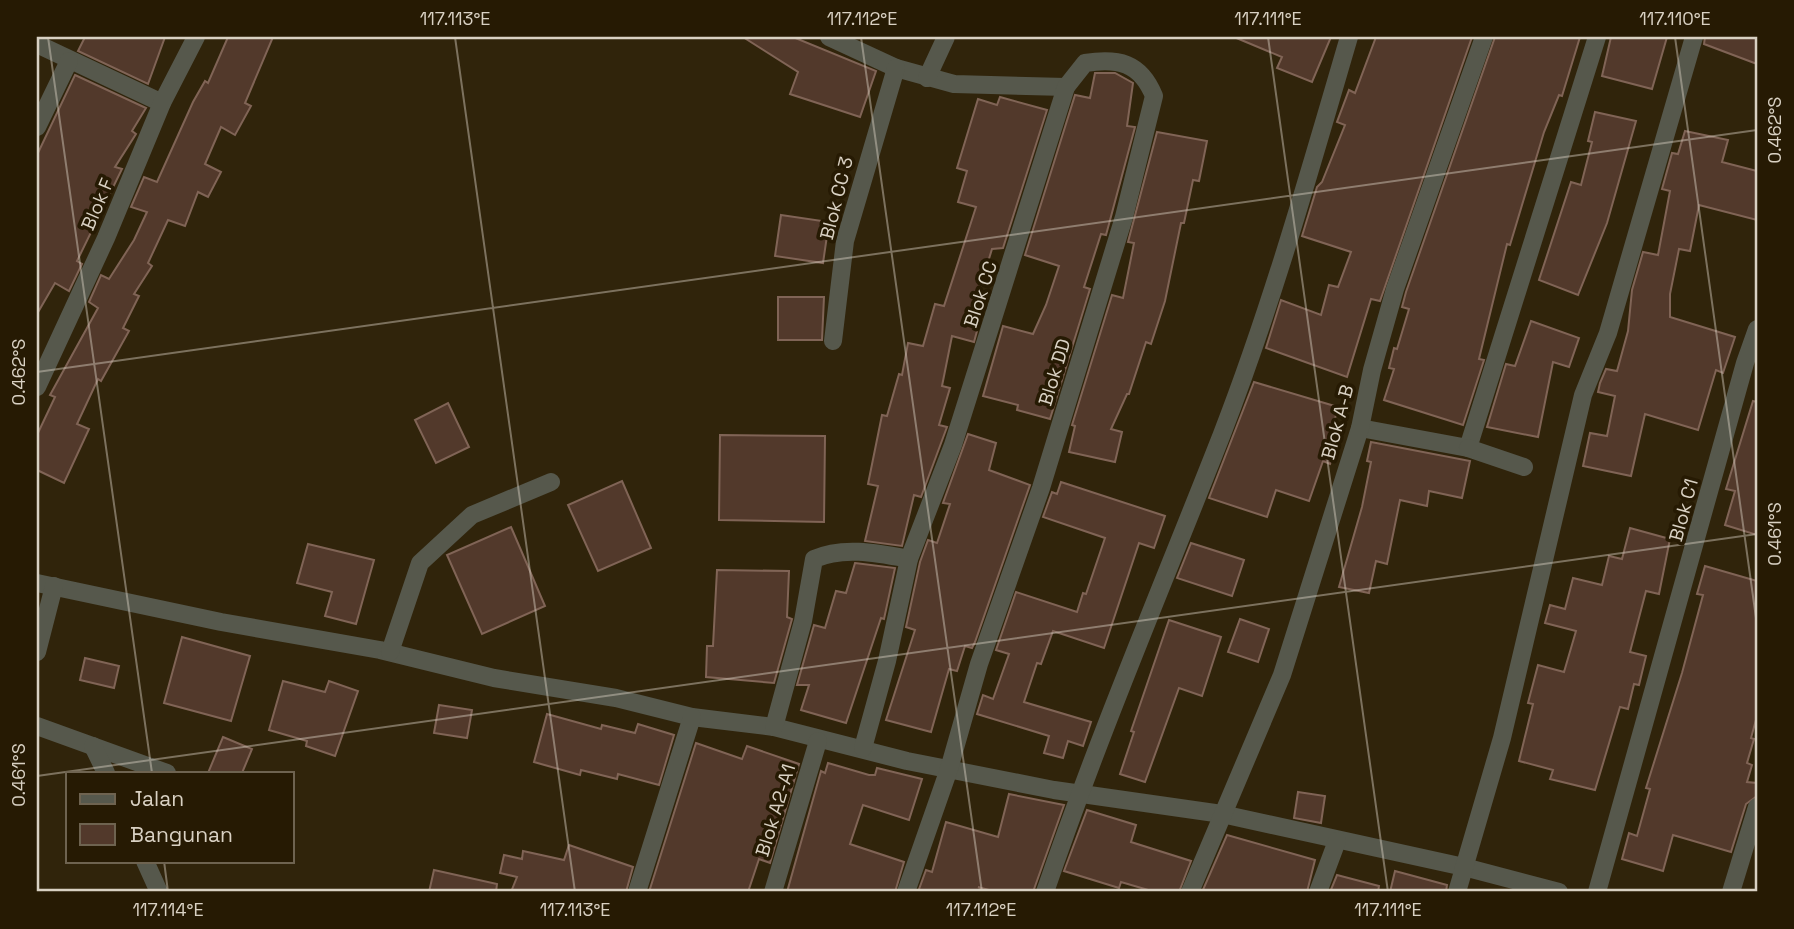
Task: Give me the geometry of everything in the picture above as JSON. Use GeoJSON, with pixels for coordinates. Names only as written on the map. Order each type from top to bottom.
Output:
{"type":"FeatureCollection","features":[{"type":"Feature","properties":{"kind":"street","name":"Blok F"},"geometry":{"type":"LineString","coordinates":[[37,387],[106,238],[162,103],[196,37]]}},
{"type":"Feature","properties":{"kind":"street"},"geometry":{"type":"LineString","coordinates":[[829,37],[896,68],[927,78],[996,88],[1066,88]]}},
{"type":"Feature","properties":{"kind":"street"},"geometry":{"type":"LineString","coordinates":[[927,78],[946,37]]}},
{"type":"Feature","properties":{"kind":"street","name":"Blok A-B"},"geometry":{"type":"LineString","coordinates":[[1190,892],[1282,675],[1360,428],[1395,289],[1484,37]]}},
{"type":"Feature","properties":{"kind":"street"},"geometry":{"type":"LineString","coordinates":[[1468,448],[1597,37]]}},
{"type":"Feature","properties":{"kind":"street"},"geometry":{"type":"LineString","coordinates":[[1457,892],[1502,738],[1583,395],[1608,333],[1694,37]]}},
{"type":"Feature","properties":{"kind":"street"},"geometry":{"type":"LineString","coordinates":[[1045,892],[1079,792],[1223,432],[1281,262],[1345,38]]}},
{"type":"Feature","properties":{"kind":"street"},"geometry":{"type":"LineString","coordinates":[[37,44],[162,103]]}},
{"type":"Feature","properties":{"kind":"street","name":"Blok DD"},"geometry":{"type":"LineString","coordinates":[[905,892],[949,769],[979,664],[1041,488],[1124,217],[1154,96],[1148,81],[1130,66],[1111,59],[1085,63],[1066,88]]}},
{"type":"Feature","properties":{"kind":"street"},"geometry":{"type":"LineString","coordinates":[[37,127],[69,61]]}},
{"type":"Feature","properties":{"kind":"street","name":"Blok CC 3"},"geometry":{"type":"LineString","coordinates":[[833,341],[845,241],[896,68]]}},
{"type":"Feature","properties":{"kind":"street","name":"Blok CC"},"geometry":{"type":"LineString","coordinates":[[863,748],[887,661],[909,559],[953,445],[1066,88]]}},
{"type":"Feature","properties":{"kind":"street","name":"Blok C1"},"geometry":{"type":"LineString","coordinates":[[1597,892],[1757,329]]}},
{"type":"Feature","properties":{"kind":"street"},"geometry":{"type":"LineString","coordinates":[[1360,428],[1468,448],[1524,467]]}},
{"type":"Feature","properties":{"kind":"street"},"geometry":{"type":"LineString","coordinates":[[390,652],[420,563],[472,515],[551,482]]}},
{"type":"Feature","properties":{"kind":"street"},"geometry":{"type":"LineString","coordinates":[[774,727],[803,621],[814,559],[831,551],[909,559]]}},
{"type":"Feature","properties":{"kind":"street"},"geometry":{"type":"LineString","coordinates":[[37,652],[45,584],[221,622],[390,652],[494,678],[616,698],[692,717],[774,727],[818,741],[863,748],[1054,790],[1222,814],[1464,867],[1559,892]]}},
{"type":"Feature","properties":{"kind":"street"},"geometry":{"type":"LineString","coordinates":[[636,892],[692,717]]}},
{"type":"Feature","properties":{"kind":"street"},"geometry":{"type":"LineString","coordinates":[[37,726],[164,772]]}},
{"type":"Feature","properties":{"kind":"street","name":"Blok A2-A1"},"geometry":{"type":"LineString","coordinates":[[773,892],[818,741]]}},
{"type":"Feature","properties":{"kind":"street"},"geometry":{"type":"LineString","coordinates":[[93,746],[106,772]]}},
{"type":"Feature","properties":{"kind":"street"},"geometry":{"type":"LineString","coordinates":[[1731,892],[1757,807]]}},
{"type":"Feature","properties":{"kind":"street"},"geometry":{"type":"LineString","coordinates":[[1318,892],[1337,841]]}},
{"type":"Feature","properties":{"kind":"street"},"geometry":{"type":"LineString","coordinates":[[145,862],[159,892]]}},
{"type":"Feature","properties":{"kind":"building"},"geometry":{"type":"Polygon","coordinates":[[[85,37],[165,37],[148,84],[78,51],[85,37]]]}},
{"type":"Feature","properties":{"kind":"building"},"geometry":{"type":"Polygon","coordinates":[[[228,37],[273,37],[245,103],[251,106],[235,135],[221,127],[205,164],[221,172],[208,197],[198,192],[185,226],[168,220],[148,263],[152,266],[134,294],[139,296],[123,328],[129,331],[101,381],[98,379],[77,424],[89,429],[64,483],[37,470],[37,435],[55,397],[50,395],[98,308],[89,302],[101,275],[109,279],[134,240],[147,212],[131,207],[144,177],[157,182],[193,102],[205,81],[208,83],[228,37]]]}},
{"type":"Feature","properties":{"kind":"building"},"geometry":{"type":"Polygon","coordinates":[[[743,37],[793,37],[876,71],[860,117],[790,94],[798,72],[743,37]]]}},
{"type":"Feature","properties":{"kind":"building"},"geometry":{"type":"Polygon","coordinates":[[[1234,37],[1331,37],[1312,82],[1277,68],[1282,57],[1234,37]]]}},
{"type":"Feature","properties":{"kind":"building"},"geometry":{"type":"Polygon","coordinates":[[[1376,37],[1472,37],[1380,301],[1371,299],[1347,377],[1266,348],[1281,300],[1321,315],[1329,285],[1338,287],[1351,252],[1302,236],[1317,187],[1322,182],[1345,125],[1337,122],[1349,90],[1355,93],[1376,37]]]}},
{"type":"Feature","properties":{"kind":"building"},"geometry":{"type":"Polygon","coordinates":[[[1495,37],[1580,37],[1562,96],[1559,95],[1544,132],[1510,245],[1507,244],[1479,359],[1484,360],[1463,425],[1384,400],[1394,369],[1389,368],[1394,348],[1397,349],[1409,309],[1402,307],[1406,292],[1495,37]]]}},
{"type":"Feature","properties":{"kind":"building"},"geometry":{"type":"Polygon","coordinates":[[[1611,37],[1667,37],[1652,89],[1602,76],[1611,37]]]}},
{"type":"Feature","properties":{"kind":"building"},"geometry":{"type":"Polygon","coordinates":[[[1705,37],[1757,37],[1757,64],[1704,44],[1705,37]]]}},
{"type":"Feature","properties":{"kind":"building"},"geometry":{"type":"Polygon","coordinates":[[[1095,73],[1115,73],[1133,83],[1127,126],[1135,127],[1106,235],[1101,234],[1084,287],[1090,289],[1050,419],[1017,410],[1018,405],[983,396],[1003,326],[1033,334],[1046,305],[1059,266],[1025,255],[1075,95],[1090,98],[1095,73]]]}},
{"type":"Feature","properties":{"kind":"building"},"geometry":{"type":"Polygon","coordinates":[[[75,75],[146,108],[132,131],[136,134],[115,167],[122,169],[77,261],[82,264],[69,291],[55,283],[37,314],[37,155],[75,75]]]}},
{"type":"Feature","properties":{"kind":"building"},"geometry":{"type":"Polygon","coordinates":[[[1000,97],[1047,110],[1003,248],[992,249],[972,314],[973,318],[980,320],[974,342],[952,336],[942,386],[950,388],[939,425],[947,427],[921,497],[914,495],[902,546],[865,541],[878,486],[868,484],[882,415],[887,416],[899,374],[902,375],[908,343],[923,346],[935,304],[944,306],[976,207],[958,202],[967,171],[957,168],[978,99],[997,105],[1000,97]]]}},
{"type":"Feature","properties":{"kind":"building"},"geometry":{"type":"Polygon","coordinates":[[[1595,112],[1636,121],[1607,223],[1578,295],[1539,280],[1571,182],[1581,185],[1592,142],[1588,141],[1595,112]]]}},
{"type":"Feature","properties":{"kind":"building"},"geometry":{"type":"Polygon","coordinates":[[[1685,131],[1728,140],[1722,162],[1757,171],[1757,220],[1699,205],[1690,251],[1679,249],[1670,294],[1670,317],[1735,337],[1723,373],[1716,370],[1698,430],[1645,414],[1631,476],[1583,466],[1590,433],[1607,436],[1615,396],[1598,392],[1600,383],[1606,369],[1617,371],[1628,331],[1632,290],[1643,252],[1658,255],[1670,191],[1662,189],[1672,153],[1678,154],[1685,131]]]}},
{"type":"Feature","properties":{"kind":"building"},"geometry":{"type":"Polygon","coordinates":[[[1157,132],[1207,141],[1199,181],[1193,180],[1184,223],[1181,223],[1165,301],[1151,344],[1146,342],[1129,394],[1111,429],[1122,432],[1115,462],[1069,452],[1075,426],[1072,425],[1112,295],[1123,298],[1134,243],[1128,242],[1157,132]]]}},
{"type":"Feature","properties":{"kind":"building"},"geometry":{"type":"Polygon","coordinates":[[[781,215],[829,222],[823,263],[775,256],[781,215]]]}},
{"type":"Feature","properties":{"kind":"building"},"geometry":{"type":"Polygon","coordinates":[[[778,297],[824,297],[822,340],[778,340],[778,297]]]}},
{"type":"Feature","properties":{"kind":"building"},"geometry":{"type":"Polygon","coordinates":[[[1531,321],[1579,338],[1569,367],[1553,362],[1538,437],[1487,427],[1506,364],[1515,366],[1531,321]]]}},
{"type":"Feature","properties":{"kind":"building"},"geometry":{"type":"Polygon","coordinates":[[[1254,382],[1338,407],[1330,438],[1338,441],[1330,464],[1323,461],[1309,501],[1276,490],[1267,517],[1209,498],[1254,382]]]}},
{"type":"Feature","properties":{"kind":"building"},"geometry":{"type":"Polygon","coordinates":[[[1753,401],[1757,402],[1757,535],[1725,525],[1735,491],[1726,489],[1753,401]]]}},
{"type":"Feature","properties":{"kind":"building"},"geometry":{"type":"Polygon","coordinates":[[[448,403],[469,447],[436,463],[415,420],[448,403]]]}},
{"type":"Feature","properties":{"kind":"building"},"geometry":{"type":"Polygon","coordinates":[[[968,434],[996,443],[989,470],[1030,485],[975,642],[972,648],[965,646],[957,671],[949,669],[931,732],[886,720],[915,630],[906,627],[920,562],[928,540],[937,543],[950,504],[943,503],[968,434]]]}},
{"type":"Feature","properties":{"kind":"building"},"geometry":{"type":"Polygon","coordinates":[[[720,435],[825,436],[824,522],[719,520],[720,435]]]}},
{"type":"Feature","properties":{"kind":"building"},"geometry":{"type":"Polygon","coordinates":[[[1371,442],[1470,461],[1462,498],[1429,491],[1427,506],[1400,500],[1387,564],[1376,561],[1369,593],[1339,587],[1362,507],[1371,462],[1367,461],[1371,442]]]}},
{"type":"Feature","properties":{"kind":"building"},"geometry":{"type":"Polygon","coordinates":[[[622,481],[651,548],[598,571],[568,505],[622,481]]]}},
{"type":"Feature","properties":{"kind":"building"},"geometry":{"type":"Polygon","coordinates":[[[1061,482],[1165,516],[1154,548],[1139,543],[1104,648],[1053,631],[1041,664],[1037,663],[1024,702],[1091,722],[1083,746],[1068,741],[1063,758],[1044,753],[1049,736],[977,714],[983,695],[993,699],[1009,654],[996,650],[1016,592],[1077,612],[1083,593],[1086,594],[1105,538],[1043,517],[1052,492],[1057,494],[1061,482]]]}},
{"type":"Feature","properties":{"kind":"building"},"geometry":{"type":"Polygon","coordinates":[[[511,527],[545,606],[482,634],[447,555],[511,527]]]}},
{"type":"Feature","properties":{"kind":"building"},"geometry":{"type":"Polygon","coordinates":[[[1630,528],[1670,539],[1659,594],[1646,591],[1630,652],[1646,656],[1639,685],[1634,684],[1628,709],[1620,707],[1595,790],[1550,779],[1553,770],[1519,761],[1533,704],[1528,703],[1538,665],[1564,672],[1576,631],[1545,623],[1550,605],[1565,609],[1573,578],[1602,585],[1609,556],[1622,559],[1630,528]]]}},
{"type":"Feature","properties":{"kind":"building"},"geometry":{"type":"Polygon","coordinates":[[[1191,543],[1244,560],[1232,596],[1177,578],[1191,543]]]}},
{"type":"Feature","properties":{"kind":"building"},"geometry":{"type":"Polygon","coordinates":[[[308,544],[374,560],[356,624],[325,616],[332,592],[297,583],[308,544]]]}},
{"type":"Feature","properties":{"kind":"building"},"geometry":{"type":"Polygon","coordinates":[[[855,563],[895,568],[884,619],[881,618],[846,723],[801,710],[809,685],[797,685],[814,625],[825,628],[836,591],[846,593],[855,563]]]}},
{"type":"Feature","properties":{"kind":"building"},"geometry":{"type":"Polygon","coordinates":[[[1705,566],[1757,581],[1757,716],[1747,763],[1752,765],[1747,782],[1757,783],[1757,796],[1746,804],[1731,852],[1673,835],[1663,871],[1622,859],[1629,833],[1637,836],[1650,789],[1646,788],[1703,595],[1697,594],[1705,566]]]}},
{"type":"Feature","properties":{"kind":"building"},"geometry":{"type":"Polygon","coordinates":[[[717,570],[789,571],[787,617],[792,619],[774,683],[706,677],[707,646],[713,646],[717,570]]]}},
{"type":"Feature","properties":{"kind":"building"},"geometry":{"type":"Polygon","coordinates":[[[1240,619],[1269,629],[1258,662],[1228,652],[1240,619]]]}},
{"type":"Feature","properties":{"kind":"building"},"geometry":{"type":"Polygon","coordinates":[[[1169,620],[1221,637],[1202,696],[1179,688],[1145,782],[1120,774],[1134,732],[1131,731],[1169,620]]]}},
{"type":"Feature","properties":{"kind":"building"},"geometry":{"type":"Polygon","coordinates":[[[182,637],[250,656],[231,721],[164,703],[182,637]]]}},
{"type":"Feature","properties":{"kind":"building"},"geometry":{"type":"Polygon","coordinates":[[[85,658],[119,666],[114,688],[80,680],[85,658]]]}},
{"type":"Feature","properties":{"kind":"building"},"geometry":{"type":"Polygon","coordinates":[[[283,681],[325,692],[329,681],[358,691],[335,756],[306,746],[307,741],[269,730],[283,681]]]}},
{"type":"Feature","properties":{"kind":"building"},"geometry":{"type":"Polygon","coordinates":[[[439,705],[472,710],[467,738],[434,733],[439,705]]]}},
{"type":"Feature","properties":{"kind":"building"},"geometry":{"type":"Polygon","coordinates":[[[547,714],[601,729],[602,725],[635,733],[638,724],[674,735],[659,785],[618,774],[617,779],[581,770],[580,775],[534,762],[547,714]]]}},
{"type":"Feature","properties":{"kind":"building"},"geometry":{"type":"Polygon","coordinates":[[[223,737],[252,749],[242,772],[208,772],[223,737]]]}},
{"type":"Feature","properties":{"kind":"building"},"geometry":{"type":"Polygon","coordinates":[[[696,743],[742,759],[747,746],[799,764],[770,863],[759,859],[748,892],[649,892],[696,743]]]}},
{"type":"Feature","properties":{"kind":"building"},"geometry":{"type":"Polygon","coordinates":[[[828,763],[869,775],[875,775],[877,768],[922,779],[909,820],[863,805],[850,844],[904,862],[895,892],[787,892],[821,771],[825,773],[828,763]]]}},
{"type":"Feature","properties":{"kind":"building"},"geometry":{"type":"Polygon","coordinates":[[[1298,792],[1325,796],[1321,823],[1294,818],[1298,792]]]}},
{"type":"Feature","properties":{"kind":"building"},"geometry":{"type":"Polygon","coordinates":[[[1009,794],[1064,805],[1033,892],[996,892],[978,887],[983,889],[982,892],[918,892],[926,870],[932,872],[946,822],[998,837],[1009,794]]]}},
{"type":"Feature","properties":{"kind":"building"},"geometry":{"type":"Polygon","coordinates":[[[1087,810],[1136,825],[1131,842],[1191,861],[1179,892],[1155,892],[1121,882],[1119,888],[1064,871],[1087,810]]]}},
{"type":"Feature","properties":{"kind":"building"},"geometry":{"type":"Polygon","coordinates":[[[1227,835],[1315,860],[1307,892],[1202,892],[1227,835]]]}},
{"type":"Feature","properties":{"kind":"building"},"geometry":{"type":"Polygon","coordinates":[[[569,845],[633,867],[626,892],[511,892],[517,877],[500,873],[504,855],[522,859],[523,851],[564,860],[569,845]]]}},
{"type":"Feature","properties":{"kind":"building"},"geometry":{"type":"Polygon","coordinates":[[[434,870],[497,884],[496,892],[429,892],[434,870]]]}},
{"type":"Feature","properties":{"kind":"building"},"geometry":{"type":"Polygon","coordinates":[[[1395,871],[1447,885],[1446,892],[1390,892],[1395,871]]]}},
{"type":"Feature","properties":{"kind":"building"},"geometry":{"type":"Polygon","coordinates":[[[1337,875],[1379,886],[1378,892],[1330,892],[1337,875]]]}}]}
